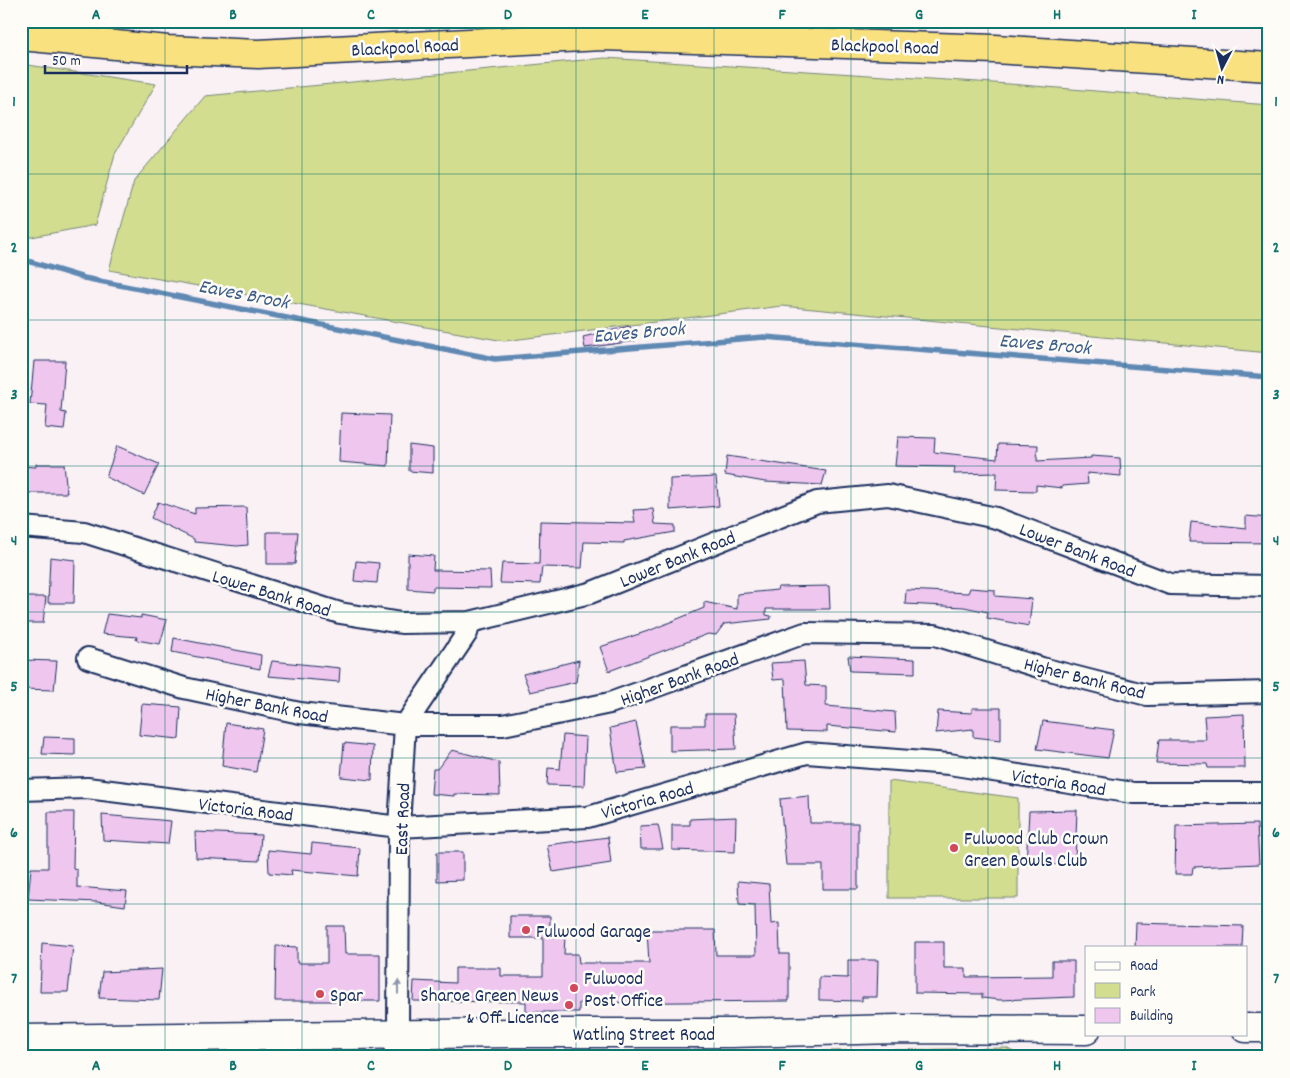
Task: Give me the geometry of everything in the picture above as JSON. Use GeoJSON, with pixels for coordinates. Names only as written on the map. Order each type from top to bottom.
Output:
{"type":"FeatureCollection","features":[{"type":"Feature","properties":{"kind":"highway","name":"Blackpool Road"},"geometry":{"type":"LineString","coordinates":[[21,36],[168,50],[258,54],[602,36],[995,49],[1269,67]]}},
{"type":"Feature","properties":{"kind":"main road"},"geometry":{"type":"LineString","coordinates":[[1248,1028],[1269,1028]]}},
{"type":"Feature","properties":{"kind":"main road","name":"Watling Street Road"},"geometry":{"type":"LineString","coordinates":[[25,1045],[397,1046],[514,1033],[732,1034],[897,1029],[1085,1030]]}},
{"type":"Feature","properties":{"kind":"street","name":"Lower Bank Road"},"geometry":{"type":"LineString","coordinates":[[21,527],[84,532],[340,613],[401,623],[470,622],[590,593],[818,502],[888,495],[996,518],[1170,584],[1269,586]]}},
{"type":"Feature","properties":{"kind":"street"},"geometry":{"type":"LineString","coordinates":[[405,725],[467,633],[470,622]]}},
{"type":"Feature","properties":{"kind":"street","name":"Higher Bank Road"},"geometry":{"type":"LineString","coordinates":[[88,658],[184,688],[300,713],[405,725],[503,725],[610,703],[806,633],[935,635],[1042,668],[1147,695],[1269,692]]}},
{"type":"Feature","properties":{"kind":"street","name":"East Road"},"geometry":{"type":"LineString","coordinates":[[397,1046],[399,827],[405,725]]}},
{"type":"Feature","properties":{"kind":"street","name":"Victoria Road"},"geometry":{"type":"LineString","coordinates":[[21,790],[87,788],[399,827],[588,817],[807,753],[949,764],[1133,793],[1269,793]]}},
{"type":"Feature","properties":{"kind":"green space"},"geometry":{"type":"Polygon","coordinates":[[[1207,21],[1269,21],[1269,24],[1207,21]]]}},
{"type":"Feature","properties":{"kind":"green space"},"geometry":{"type":"Polygon","coordinates":[[[605,58],[1009,84],[1269,105],[1269,353],[782,306],[504,341],[109,270],[134,181],[205,96],[605,58]]]}},
{"type":"Feature","properties":{"kind":"green space"},"geometry":{"type":"Polygon","coordinates":[[[21,64],[156,84],[115,154],[95,225],[21,239],[21,64]]]}},
{"type":"Feature","properties":{"kind":"green space","name":"Fulwood Club Crown Green Bowls Club"},"geometry":{"type":"Polygon","coordinates":[[[889,781],[1018,798],[1018,898],[889,898],[889,781]]]}},
{"type":"Feature","properties":{"kind":"green space"},"geometry":{"type":"Polygon","coordinates":[[[1006,1048],[1023,1057],[462,1057],[1006,1048]]]}},
{"type":"Feature","properties":{"kind":"building"},"geometry":{"type":"Polygon","coordinates":[[[630,326],[635,341],[585,348],[583,337],[630,326]]]}},
{"type":"Feature","properties":{"kind":"building"},"geometry":{"type":"Polygon","coordinates":[[[34,361],[65,361],[61,412],[66,413],[64,430],[45,428],[47,405],[30,404],[34,361]]]}},
{"type":"Feature","properties":{"kind":"building"},"geometry":{"type":"Polygon","coordinates":[[[341,413],[390,415],[388,466],[339,462],[341,413]]]}},
{"type":"Feature","properties":{"kind":"building"},"geometry":{"type":"Polygon","coordinates":[[[898,437],[935,438],[934,452],[997,459],[998,444],[1038,445],[1037,461],[1091,458],[1091,456],[1120,458],[1121,476],[1087,473],[1088,484],[1062,486],[1062,488],[1036,485],[1036,491],[996,490],[997,473],[954,474],[955,467],[895,466],[898,437]]]}},
{"type":"Feature","properties":{"kind":"building"},"geometry":{"type":"Polygon","coordinates":[[[409,445],[433,448],[433,473],[409,471],[409,445]]]}},
{"type":"Feature","properties":{"kind":"building"},"geometry":{"type":"Polygon","coordinates":[[[117,446],[159,464],[144,495],[106,477],[117,446]]]}},
{"type":"Feature","properties":{"kind":"building"},"geometry":{"type":"Polygon","coordinates":[[[727,456],[826,471],[822,485],[765,482],[725,475],[727,456]]]}},
{"type":"Feature","properties":{"kind":"building"},"geometry":{"type":"Polygon","coordinates":[[[36,464],[64,464],[67,493],[21,493],[21,466],[36,467],[36,464]]]}},
{"type":"Feature","properties":{"kind":"building"},"geometry":{"type":"Polygon","coordinates":[[[716,477],[719,506],[670,510],[670,479],[716,477]]]}},
{"type":"Feature","properties":{"kind":"building"},"geometry":{"type":"Polygon","coordinates":[[[158,502],[195,514],[195,508],[246,507],[248,545],[237,546],[194,542],[194,539],[151,518],[158,502]]]}},
{"type":"Feature","properties":{"kind":"building"},"geometry":{"type":"Polygon","coordinates":[[[653,509],[655,524],[675,525],[675,532],[624,541],[624,543],[584,542],[582,568],[542,567],[540,584],[500,583],[502,563],[539,564],[540,521],[635,523],[633,510],[653,509]]]}},
{"type":"Feature","properties":{"kind":"building"},"geometry":{"type":"Polygon","coordinates":[[[1246,516],[1269,518],[1269,543],[1189,542],[1191,522],[1246,528],[1246,516]]]}},
{"type":"Feature","properties":{"kind":"building"},"geometry":{"type":"Polygon","coordinates":[[[267,532],[298,532],[295,564],[267,564],[267,532]]]}},
{"type":"Feature","properties":{"kind":"building"},"geometry":{"type":"Polygon","coordinates":[[[408,554],[434,556],[433,570],[490,571],[491,588],[433,587],[433,591],[408,589],[408,554]]]}},
{"type":"Feature","properties":{"kind":"building"},"geometry":{"type":"Polygon","coordinates":[[[50,557],[75,560],[74,603],[48,603],[50,557]]]}},
{"type":"Feature","properties":{"kind":"building"},"geometry":{"type":"Polygon","coordinates":[[[356,561],[379,563],[377,583],[354,581],[356,561]]]}},
{"type":"Feature","properties":{"kind":"building"},"geometry":{"type":"Polygon","coordinates":[[[829,586],[830,609],[766,609],[766,615],[771,616],[771,619],[724,624],[716,635],[708,634],[609,671],[600,647],[651,630],[704,608],[704,602],[737,609],[737,594],[777,590],[778,587],[829,586]]]}},
{"type":"Feature","properties":{"kind":"building"},"geometry":{"type":"Polygon","coordinates":[[[970,588],[995,590],[995,596],[1032,599],[1029,626],[987,618],[988,612],[964,607],[905,604],[906,590],[968,593],[970,588]]]}},
{"type":"Feature","properties":{"kind":"building"},"geometry":{"type":"Polygon","coordinates":[[[21,597],[46,597],[43,623],[21,623],[21,597]]]}},
{"type":"Feature","properties":{"kind":"building"},"geometry":{"type":"Polygon","coordinates":[[[107,614],[141,618],[141,615],[167,620],[160,644],[136,640],[137,637],[102,634],[107,614]]]}},
{"type":"Feature","properties":{"kind":"building"},"geometry":{"type":"Polygon","coordinates":[[[174,638],[261,655],[260,669],[172,652],[174,638]]]}},
{"type":"Feature","properties":{"kind":"building"},"geometry":{"type":"Polygon","coordinates":[[[848,656],[915,659],[915,673],[850,671],[848,656]]]}},
{"type":"Feature","properties":{"kind":"building"},"geometry":{"type":"Polygon","coordinates":[[[21,660],[57,661],[54,690],[21,689],[21,660]]]}},
{"type":"Feature","properties":{"kind":"building"},"geometry":{"type":"Polygon","coordinates":[[[579,660],[576,682],[530,692],[523,674],[579,660]]]}},
{"type":"Feature","properties":{"kind":"building"},"geometry":{"type":"Polygon","coordinates":[[[272,661],[340,668],[339,682],[268,676],[272,661]]]}},
{"type":"Feature","properties":{"kind":"building"},"geometry":{"type":"Polygon","coordinates":[[[804,661],[806,685],[826,686],[826,706],[895,712],[896,732],[827,726],[827,732],[787,731],[785,679],[773,680],[771,663],[804,661]]]}},
{"type":"Feature","properties":{"kind":"building"},"geometry":{"type":"Polygon","coordinates":[[[142,704],[181,707],[179,739],[139,735],[142,704]]]}},
{"type":"Feature","properties":{"kind":"building"},"geometry":{"type":"Polygon","coordinates":[[[972,708],[1001,708],[1001,740],[973,737],[973,729],[936,733],[938,711],[972,713],[972,708]]]}},
{"type":"Feature","properties":{"kind":"building"},"geometry":{"type":"Polygon","coordinates":[[[705,714],[734,714],[736,749],[670,751],[670,725],[705,725],[705,714]]]}},
{"type":"Feature","properties":{"kind":"building"},"geometry":{"type":"Polygon","coordinates":[[[1244,714],[1245,768],[1208,768],[1207,764],[1156,763],[1159,740],[1206,740],[1204,716],[1244,714]]]}},
{"type":"Feature","properties":{"kind":"building"},"geometry":{"type":"Polygon","coordinates":[[[1043,721],[1114,730],[1108,758],[1037,749],[1043,721]]]}},
{"type":"Feature","properties":{"kind":"building"},"geometry":{"type":"Polygon","coordinates":[[[636,722],[646,769],[617,772],[610,728],[636,722]]]}},
{"type":"Feature","properties":{"kind":"building"},"geometry":{"type":"Polygon","coordinates":[[[226,723],[263,729],[256,772],[222,766],[226,723]]]}},
{"type":"Feature","properties":{"kind":"building"},"geometry":{"type":"Polygon","coordinates":[[[563,735],[586,737],[584,786],[547,785],[548,768],[560,769],[563,735]]]}},
{"type":"Feature","properties":{"kind":"building"},"geometry":{"type":"Polygon","coordinates":[[[44,737],[75,738],[75,755],[42,754],[44,737]]]}},
{"type":"Feature","properties":{"kind":"building"},"geometry":{"type":"Polygon","coordinates":[[[344,743],[373,746],[372,780],[341,777],[344,743]]]}},
{"type":"Feature","properties":{"kind":"building"},"geometry":{"type":"Polygon","coordinates":[[[452,750],[499,762],[500,795],[454,794],[454,796],[431,794],[433,769],[437,769],[452,750]]]}},
{"type":"Feature","properties":{"kind":"building"},"geometry":{"type":"Polygon","coordinates":[[[809,796],[810,823],[858,823],[858,889],[823,889],[823,865],[786,865],[780,799],[809,796]]]}},
{"type":"Feature","properties":{"kind":"building"},"geometry":{"type":"Polygon","coordinates":[[[1077,810],[1075,864],[1026,865],[1029,811],[1077,810]]]}},
{"type":"Feature","properties":{"kind":"building"},"geometry":{"type":"Polygon","coordinates":[[[48,812],[74,812],[73,869],[77,870],[77,887],[127,891],[125,906],[97,902],[28,899],[31,868],[48,868],[48,812]]]}},
{"type":"Feature","properties":{"kind":"building"},"geometry":{"type":"Polygon","coordinates":[[[102,815],[171,821],[168,844],[103,840],[102,815]]]}},
{"type":"Feature","properties":{"kind":"building"},"geometry":{"type":"Polygon","coordinates":[[[736,817],[735,852],[672,850],[672,825],[690,825],[690,819],[736,817]]]}},
{"type":"Feature","properties":{"kind":"building"},"geometry":{"type":"Polygon","coordinates":[[[1257,824],[1259,864],[1193,867],[1192,874],[1175,874],[1176,826],[1257,824]]]}},
{"type":"Feature","properties":{"kind":"building"},"geometry":{"type":"Polygon","coordinates":[[[658,825],[663,849],[641,849],[640,826],[658,825]]]}},
{"type":"Feature","properties":{"kind":"building"},"geometry":{"type":"Polygon","coordinates":[[[195,832],[261,835],[259,861],[196,858],[195,832]]]}},
{"type":"Feature","properties":{"kind":"building"},"geometry":{"type":"Polygon","coordinates":[[[608,837],[611,863],[553,872],[547,845],[608,837]]]}},
{"type":"Feature","properties":{"kind":"building"},"geometry":{"type":"Polygon","coordinates":[[[312,843],[360,848],[358,876],[291,870],[292,875],[269,873],[268,850],[311,854],[312,843]]]}},
{"type":"Feature","properties":{"kind":"building"},"geometry":{"type":"Polygon","coordinates":[[[437,852],[463,852],[463,880],[437,881],[437,852]]]}},
{"type":"Feature","properties":{"kind":"building"},"geometry":{"type":"Polygon","coordinates":[[[738,881],[769,884],[771,924],[779,923],[780,954],[789,954],[789,1001],[579,1003],[579,1012],[526,1012],[526,1002],[413,1001],[414,981],[455,983],[455,968],[501,968],[501,976],[543,976],[543,938],[510,938],[510,916],[550,916],[550,937],[565,937],[564,954],[578,954],[579,963],[649,963],[647,930],[715,930],[716,955],[756,955],[755,905],[739,904],[738,881]]]}},
{"type":"Feature","properties":{"kind":"building"},"geometry":{"type":"Polygon","coordinates":[[[1136,923],[1243,926],[1242,946],[1135,946],[1136,923]]]}},
{"type":"Feature","properties":{"kind":"building"},"geometry":{"type":"Polygon","coordinates":[[[327,926],[344,926],[345,954],[380,954],[380,1001],[275,1001],[276,946],[297,947],[297,963],[327,963],[327,926]]]}},
{"type":"Feature","properties":{"kind":"building"},"geometry":{"type":"Polygon","coordinates":[[[915,942],[944,942],[944,968],[966,968],[966,977],[1052,976],[1052,961],[1074,961],[1074,997],[1000,1000],[982,998],[982,994],[915,993],[915,942]]]}},
{"type":"Feature","properties":{"kind":"building"},"geometry":{"type":"Polygon","coordinates":[[[42,943],[73,946],[68,992],[40,992],[42,943]]]}},
{"type":"Feature","properties":{"kind":"building"},"geometry":{"type":"Polygon","coordinates":[[[848,960],[878,960],[877,997],[862,997],[862,1001],[819,1000],[819,977],[848,978],[848,960]]]}},
{"type":"Feature","properties":{"kind":"building"},"geometry":{"type":"Polygon","coordinates":[[[162,969],[159,1000],[99,998],[102,972],[162,969]]]}},
{"type":"Feature","properties":{"kind":"waterway","name":"Eaves Brook"},"geometry":{"type":"LineString","coordinates":[[21,259],[84,278],[495,359],[764,337],[1269,377]]}},
{"type":"Feature","properties":{"kind":"place","name":"Fulwood Club Crown Green Bowls Club"},"geometry":{"type":"Point","coordinates":[954,848]}},
{"type":"Feature","properties":{"kind":"place","name":"Fulwood Garage"},"geometry":{"type":"Point","coordinates":[526,930]}},
{"type":"Feature","properties":{"kind":"place","name":"Fulwood Post Office"},"geometry":{"type":"Point","coordinates":[574,988]}},
{"type":"Feature","properties":{"kind":"place","name":"Spar"},"geometry":{"type":"Point","coordinates":[320,994]}},
{"type":"Feature","properties":{"kind":"place","name":"Sharoe Green News & Off Licence"},"geometry":{"type":"Point","coordinates":[569,1005]}}]}
